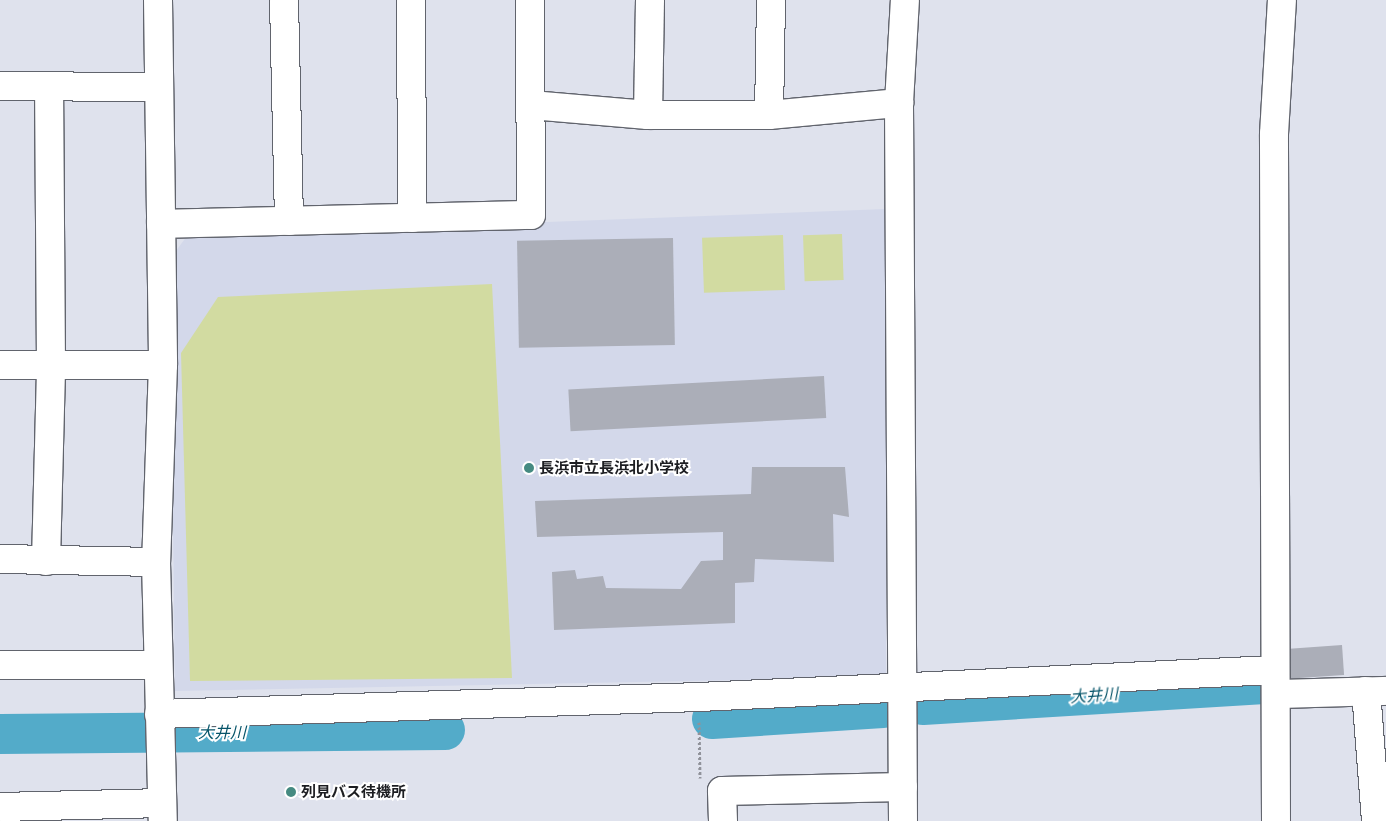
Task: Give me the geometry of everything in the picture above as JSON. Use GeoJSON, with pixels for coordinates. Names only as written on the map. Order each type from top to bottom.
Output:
{"type":"FeatureCollection","features":[{"type":"Feature","properties":{"kind":"street"},"geometry":{"type":"LineString","coordinates":[[0,807],[162,812],[156,562],[162,365],[158,0]]}},
{"type":"Feature","properties":{"kind":"street"},"geometry":{"type":"LineString","coordinates":[[284,0],[289,221]]}},
{"type":"Feature","properties":{"kind":"street"},"geometry":{"type":"LineString","coordinates":[[411,0],[412,218]]}},
{"type":"Feature","properties":{"kind":"street"},"geometry":{"type":"LineString","coordinates":[[161,224],[531,215],[530,0]]}},
{"type":"Feature","properties":{"kind":"street"},"geometry":{"type":"LineString","coordinates":[[648,115],[650,0]]}},
{"type":"Feature","properties":{"kind":"street"},"geometry":{"type":"LineString","coordinates":[[769,115],[771,0]]}},
{"type":"Feature","properties":{"kind":"street"},"geometry":{"type":"LineString","coordinates":[[903,821],[899,103],[905,0]]}},
{"type":"Feature","properties":{"kind":"street"},"geometry":{"type":"LineString","coordinates":[[1276,821],[1274,134],[1282,0]]}},
{"type":"Feature","properties":{"kind":"street"},"geometry":{"type":"LineString","coordinates":[[0,86],[159,88]]}},
{"type":"Feature","properties":{"kind":"street"},"geometry":{"type":"LineString","coordinates":[[46,560],[51,366],[49,86]]}},
{"type":"Feature","properties":{"kind":"street"},"geometry":{"type":"LineString","coordinates":[[531,105],[648,115],[769,115],[899,103]]}},
{"type":"Feature","properties":{"kind":"street"},"geometry":{"type":"LineString","coordinates":[[0,366],[162,365]]}},
{"type":"Feature","properties":{"kind":"street"},"geometry":{"type":"LineString","coordinates":[[0,560],[156,562]]}},
{"type":"Feature","properties":{"kind":"street"},"geometry":{"type":"LineString","coordinates":[[0,665],[158,665]]}},
{"type":"Feature","properties":{"kind":"street"},"geometry":{"type":"LineString","coordinates":[[159,726],[903,687],[1275,682],[1376,691],[1376,821]]}},
{"type":"Feature","properties":{"kind":"street"},"geometry":{"type":"LineString","coordinates":[[723,821],[722,791],[903,787]]}},
{"type":"Feature","properties":{"kind":"path"},"geometry":{"type":"LineString","coordinates":[[699,697],[700,783]]}},
{"type":"Feature","properties":{"kind":"shaded area","name":"長浜市立長浜北小学校"},"geometry":{"type":"Polygon","coordinates":[[[886,209],[886,677],[175,691],[170,259],[187,236],[886,209]]]}},
{"type":"Feature","properties":{"kind":"green space"},"geometry":{"type":"Polygon","coordinates":[[[842,234],[844,280],[805,281],[803,235],[842,234]]]}},
{"type":"Feature","properties":{"kind":"green space"},"geometry":{"type":"Polygon","coordinates":[[[783,235],[785,290],[704,293],[702,238],[783,235]]]}},
{"type":"Feature","properties":{"kind":"green space"},"geometry":{"type":"Polygon","coordinates":[[[492,284],[512,678],[190,681],[181,353],[218,297],[492,284]]]}},
{"type":"Feature","properties":{"kind":"building"},"geometry":{"type":"Polygon","coordinates":[[[673,238],[675,345],[519,348],[517,241],[673,238]]]}},
{"type":"Feature","properties":{"kind":"building"},"geometry":{"type":"Polygon","coordinates":[[[824,376],[826,418],[571,431],[568,389],[824,376]]]}},
{"type":"Feature","properties":{"kind":"building"},"geometry":{"type":"Polygon","coordinates":[[[752,467],[845,467],[849,517],[833,514],[834,562],[755,559],[754,582],[735,583],[735,623],[554,630],[552,572],[575,570],[577,579],[603,576],[606,588],[681,589],[701,561],[723,560],[723,532],[537,537],[535,501],[751,494],[752,467]]]}},
{"type":"Feature","properties":{"kind":"building"},"geometry":{"type":"Polygon","coordinates":[[[1342,645],[1344,675],[1288,679],[1286,649],[1342,645]]]}},
{"type":"Feature","properties":{"kind":"waterway","name":"大井川"},"geometry":{"type":"LineString","coordinates":[[923,705],[1264,684]]}},
{"type":"Feature","properties":{"kind":"waterway","name":"大井川"},"geometry":{"type":"LineString","coordinates":[[712,719],[883,708]]}},
{"type":"Feature","properties":{"kind":"waterway","name":"大井川"},"geometry":{"type":"LineString","coordinates":[[0,734],[445,730]]}},
{"type":"Feature","properties":{"kind":"place","name":"長浜市立長浜北小学校"},"geometry":{"type":"Point","coordinates":[529,468]}},
{"type":"Feature","properties":{"kind":"place","name":"列見バス待機所"},"geometry":{"type":"Point","coordinates":[291,792]}}]}
